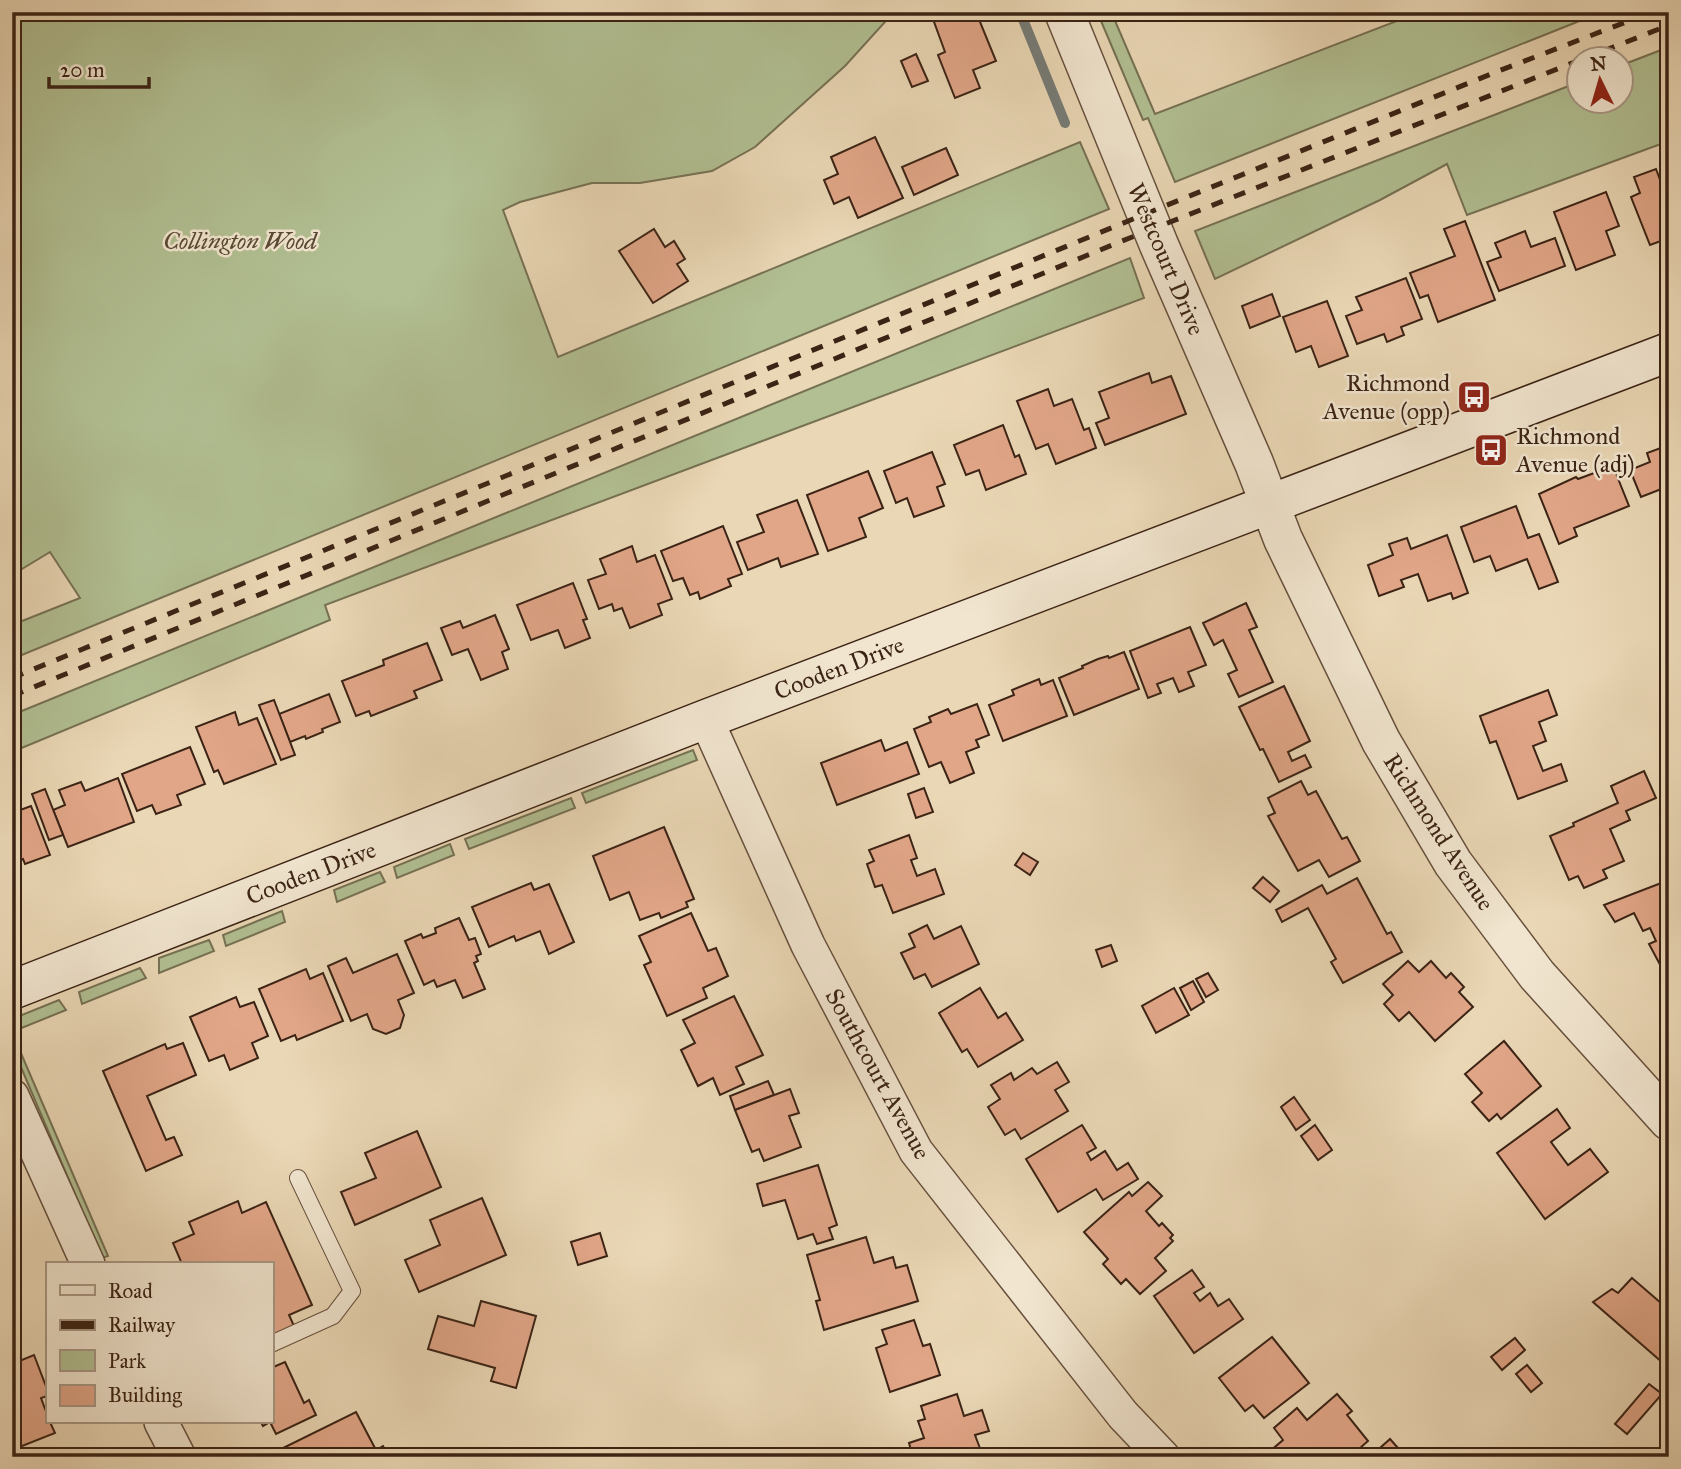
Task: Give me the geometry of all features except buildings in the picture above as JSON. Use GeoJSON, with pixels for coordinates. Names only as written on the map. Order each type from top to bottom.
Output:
{"type":"FeatureCollection","features":[{"type":"Feature","properties":{"kind":"main road","name":"Westcourt Drive"},"geometry":{"type":"LineString","coordinates":[[1064,12],[1159,245],[1250,452],[1270,504]]}},
{"type":"Feature","properties":{"kind":"main road","name":"Cooden Drive"},"geometry":{"type":"LineString","coordinates":[[12,990],[706,719],[1669,352]]}},
{"type":"Feature","properties":{"kind":"main road","name":"Richmond Avenue"},"geometry":{"type":"LineString","coordinates":[[1270,504],[1309,593],[1381,741],[1453,863],[1537,975],[1669,1121]]}},
{"type":"Feature","properties":{"kind":"street","name":"Southcourt Avenue"},"geometry":{"type":"LineString","coordinates":[[706,719],[808,945],[916,1152],[1123,1415],[1163,1457]]}},
{"type":"Feature","properties":{"kind":"street"},"geometry":{"type":"LineString","coordinates":[[12,1096],[88,1262]]}},
{"type":"Feature","properties":{"kind":"street"},"geometry":{"type":"LineString","coordinates":[[162,1424],[180,1457]]}},
{"type":"Feature","properties":{"kind":"lane"},"geometry":{"type":"LineString","coordinates":[[273,1343],[333,1316],[352,1291],[298,1178]]}},
{"type":"Feature","properties":{"kind":"green space","name":"Collington Wood"},"geometry":{"type":"Polygon","coordinates":[[[12,12],[894,12],[845,66],[755,147],[712,171],[640,183],[592,183],[520,202],[503,210],[558,357],[1080,142],[1109,209],[12,659],[12,625],[80,598],[50,552],[12,575],[12,12]]]}},
{"type":"Feature","properties":{"kind":"green space"},"geometry":{"type":"Polygon","coordinates":[[[1420,12],[1602,12],[1175,182],[1148,118],[1143,120],[1101,21],[1113,16],[1155,114],[1420,12]]]}},
{"type":"Feature","properties":{"kind":"green space"},"geometry":{"type":"Polygon","coordinates":[[[1669,47],[1669,141],[1467,215],[1447,164],[1380,200],[1215,279],[1195,231],[1566,87],[1566,116],[1636,116],[1636,60],[1669,47]]]}},
{"type":"Feature","properties":{"kind":"green space"},"geometry":{"type":"Polygon","coordinates":[[[1130,258],[1144,298],[325,605],[330,620],[12,752],[12,715],[1130,258]]]}},
{"type":"Feature","properties":{"kind":"green space"},"geometry":{"type":"Polygon","coordinates":[[[693,750],[697,760],[586,803],[582,793],[693,750]]]}},
{"type":"Feature","properties":{"kind":"green space"},"geometry":{"type":"Polygon","coordinates":[[[571,798],[575,808],[469,849],[465,839],[571,798]]]}},
{"type":"Feature","properties":{"kind":"green space"},"geometry":{"type":"Polygon","coordinates":[[[450,844],[454,855],[397,878],[394,867],[450,844]]]}},
{"type":"Feature","properties":{"kind":"green space"},"geometry":{"type":"Polygon","coordinates":[[[380,872],[385,882],[337,902],[334,890],[380,872]]]}},
{"type":"Feature","properties":{"kind":"green space"},"geometry":{"type":"Polygon","coordinates":[[[282,911],[285,922],[226,946],[223,935],[282,911]]]}},
{"type":"Feature","properties":{"kind":"green space"},"geometry":{"type":"Polygon","coordinates":[[[209,940],[214,951],[159,973],[159,958],[209,940]]]}},
{"type":"Feature","properties":{"kind":"green space"},"geometry":{"type":"Polygon","coordinates":[[[140,968],[146,978],[82,1004],[79,992],[140,968]]]}},
{"type":"Feature","properties":{"kind":"green space"},"geometry":{"type":"Polygon","coordinates":[[[59,1000],[66,1010],[14,1031],[14,1037],[108,1256],[102,1258],[12,1046],[12,1019],[59,1000]]]}},
{"type":"Feature","properties":{"kind":"waterway"},"geometry":{"type":"LineString","coordinates":[[1020,12],[1065,123]]}},
{"type":"Feature","properties":{"kind":"railway"},"geometry":{"type":"LineString","coordinates":[[12,678],[1182,199],[1652,12]]}},
{"type":"Feature","properties":{"kind":"railway"},"geometry":{"type":"LineString","coordinates":[[1616,46],[1669,25]]}},
{"type":"Feature","properties":{"kind":"railway"},"geometry":{"type":"LineString","coordinates":[[12,696],[1122,241],[1566,66]]}},
{"type":"Feature","properties":{"kind":"place","name":"Richmond Avenue (opp)"},"geometry":{"type":"Point","coordinates":[1474,397]}},
{"type":"Feature","properties":{"kind":"place","name":"Richmond Avenue (adj)"},"geometry":{"type":"Point","coordinates":[1491,450]}}]}
